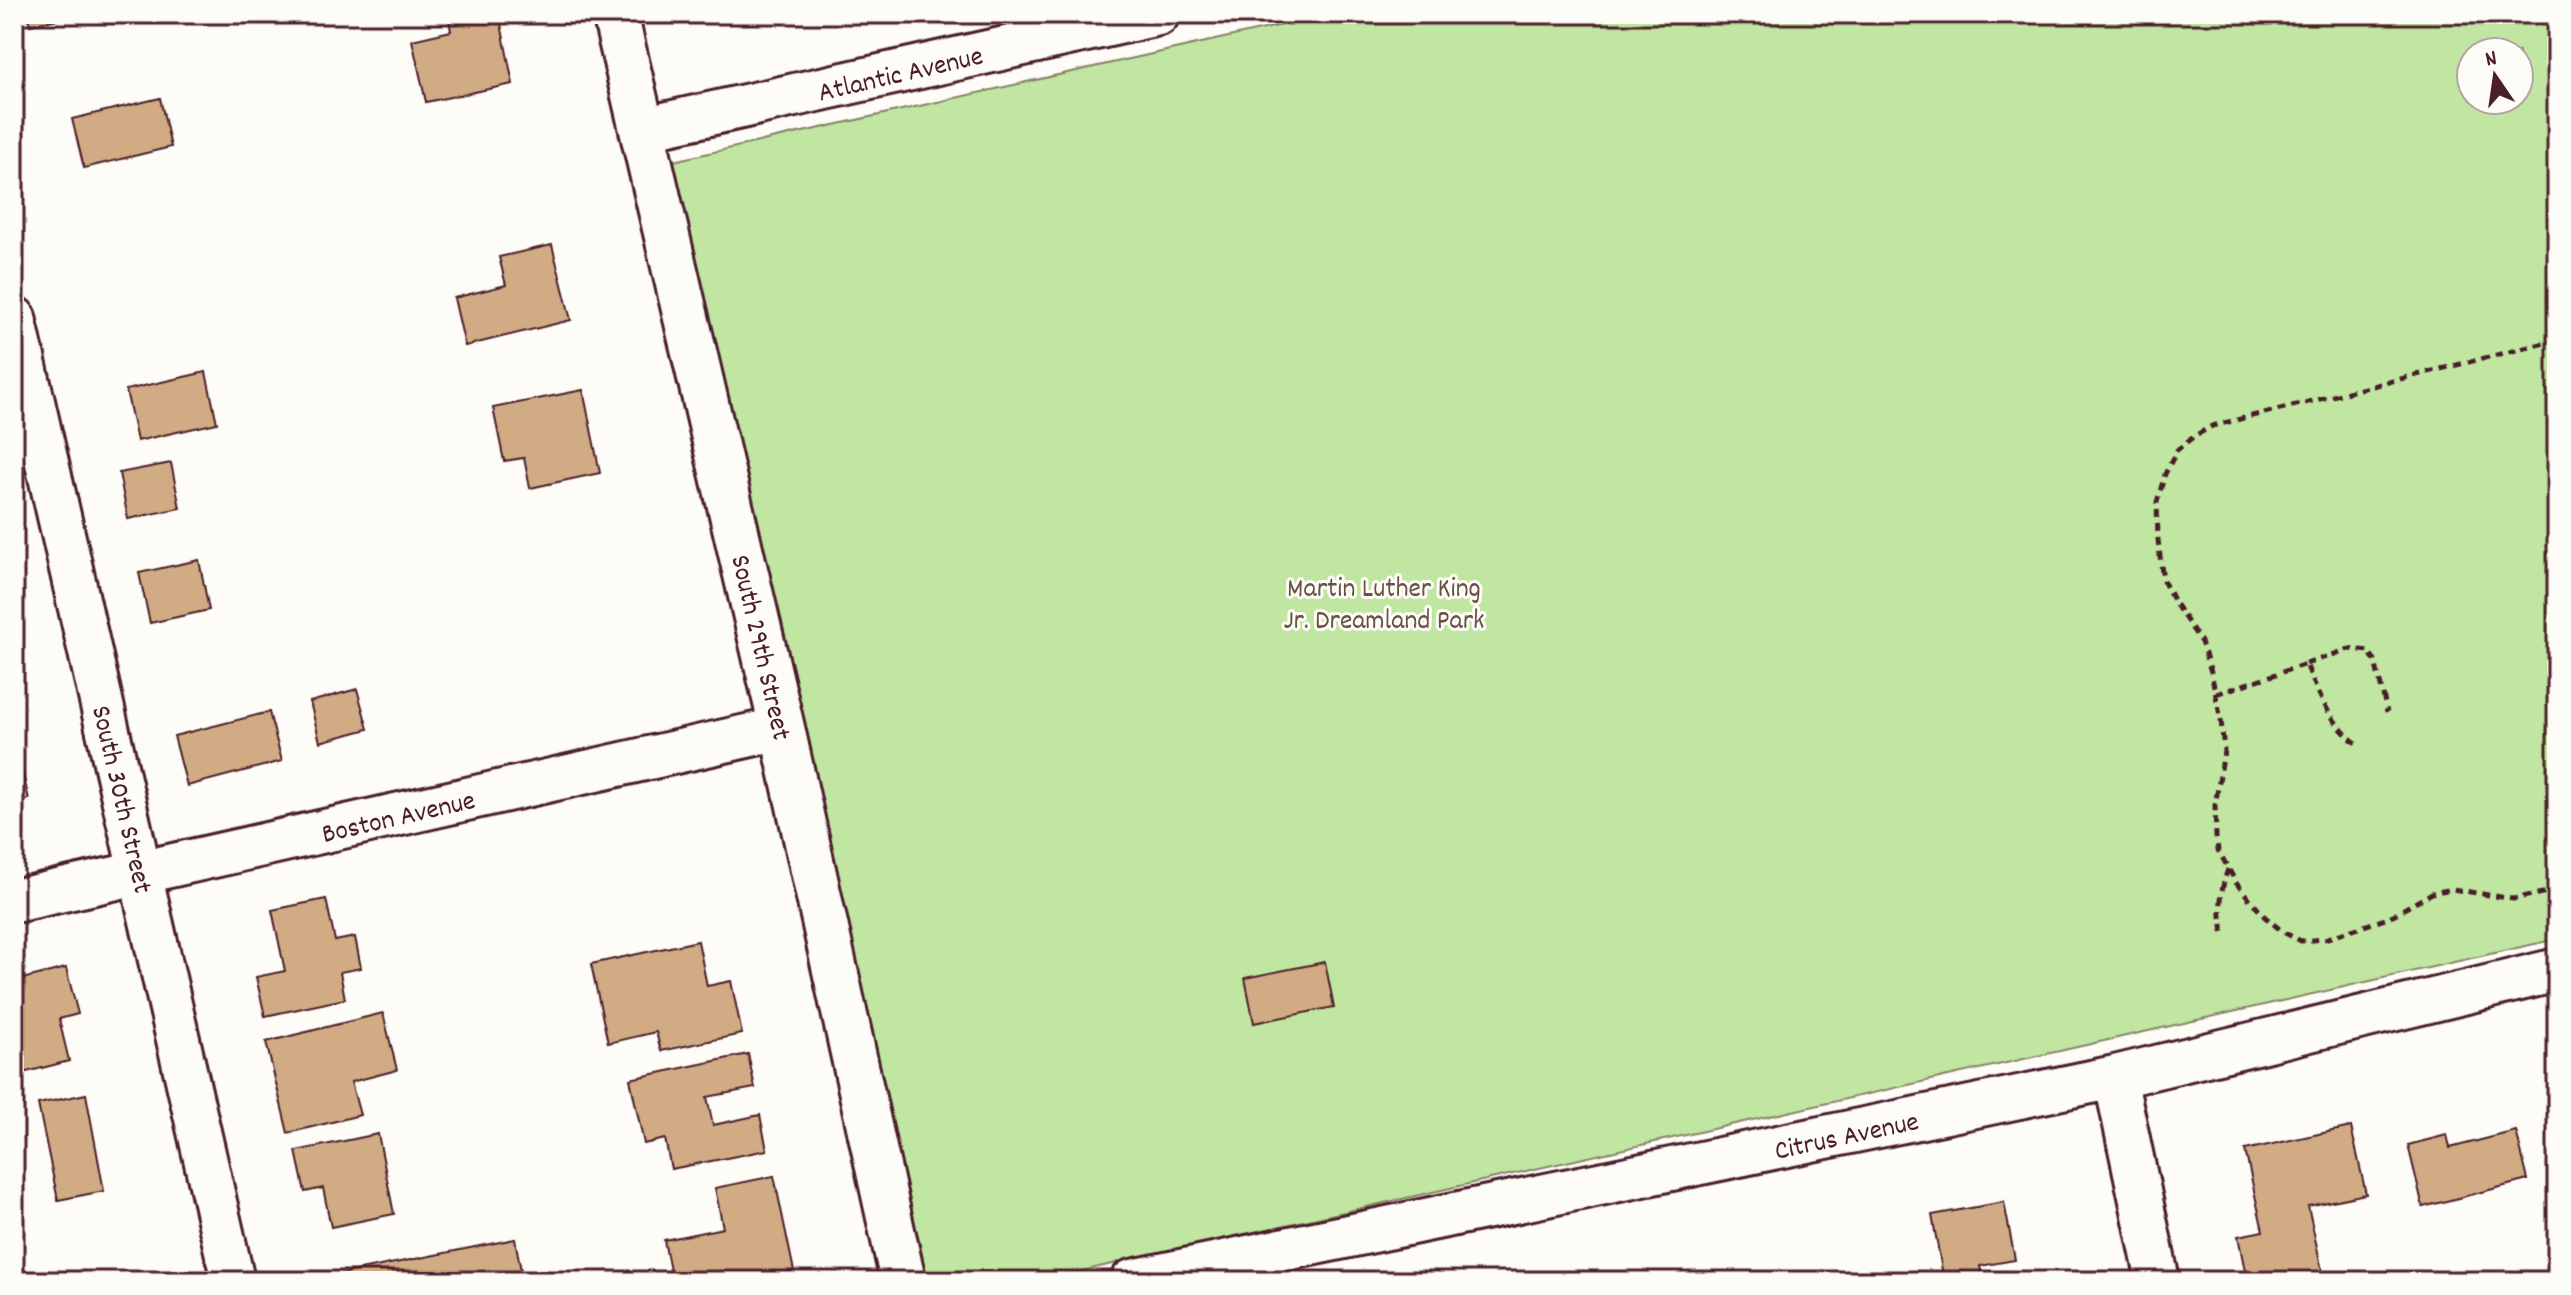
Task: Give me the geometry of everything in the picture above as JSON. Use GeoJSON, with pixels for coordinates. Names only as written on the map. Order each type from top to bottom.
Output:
{"type":"FeatureCollection","features":[{"type":"Feature","properties":{"kind":"street","name":"South 29th Street"},"geometry":{"type":"LineString","coordinates":[[615,14],[782,728],[903,1281]]}},
{"type":"Feature","properties":{"kind":"street","name":"Atlantic Avenue"},"geometry":{"type":"LineString","coordinates":[[642,129],[1158,14]]}},
{"type":"Feature","properties":{"kind":"street","name":"South 30th Street"},"geometry":{"type":"LineString","coordinates":[[14,318],[233,1281]]}},
{"type":"Feature","properties":{"kind":"street","name":"Boston Avenue"},"geometry":{"type":"LineString","coordinates":[[14,901],[782,728]]}},
{"type":"Feature","properties":{"kind":"street","name":"Citrus Avenue"},"geometry":{"type":"LineString","coordinates":[[1132,1281],[2115,1077],[2557,970]]}},
{"type":"Feature","properties":{"kind":"street"},"geometry":{"type":"LineString","coordinates":[[2115,1077],[2158,1281]]}},
{"type":"Feature","properties":{"kind":"path"},"geometry":{"type":"LineString","coordinates":[[2557,340],[2212,426],[2177,450],[2165,474],[2157,502],[2163,580],[2201,642],[2221,720],[2224,751],[2215,806],[2218,850],[2237,884],[2264,916],[2283,932],[2301,941],[2325,939],[2388,918],[2432,893],[2452,889],[2513,899],[2557,890]]}},
{"type":"Feature","properties":{"kind":"path"},"geometry":{"type":"LineString","coordinates":[[2216,694],[2349,649],[2369,651],[2375,661],[2387,712]]}},
{"type":"Feature","properties":{"kind":"path"},"geometry":{"type":"LineString","coordinates":[[2306,664],[2329,717],[2356,743]]}},
{"type":"Feature","properties":{"kind":"path"},"geometry":{"type":"LineString","coordinates":[[2223,932],[2219,914],[2220,898],[2228,868]]}},
{"type":"Feature","properties":{"kind":"green space","name":"Martin Luther King Jr. Dreamland Park"},"geometry":{"type":"Polygon","coordinates":[[[1331,14],[2557,14],[2557,939],[1037,1281],[928,1281],[673,161],[1331,14]]]}},
{"type":"Feature","properties":{"kind":"building"},"geometry":{"type":"Polygon","coordinates":[[[27,14],[82,14],[30,25],[27,14]]]}},
{"type":"Feature","properties":{"kind":"building"},"geometry":{"type":"Polygon","coordinates":[[[448,14],[499,14],[513,84],[426,102],[412,40],[451,31],[448,14]]]}},
{"type":"Feature","properties":{"kind":"building"},"geometry":{"type":"Polygon","coordinates":[[[160,98],[171,147],[84,168],[72,119],[160,98]]]}},
{"type":"Feature","properties":{"kind":"building"},"geometry":{"type":"Polygon","coordinates":[[[552,245],[571,320],[465,346],[454,298],[506,285],[499,257],[552,245]]]}},
{"type":"Feature","properties":{"kind":"building"},"geometry":{"type":"Polygon","coordinates":[[[206,372],[217,423],[137,441],[126,390],[206,372]]]}},
{"type":"Feature","properties":{"kind":"building"},"geometry":{"type":"Polygon","coordinates":[[[583,390],[600,473],[530,488],[524,458],[504,461],[493,408],[583,390]]]}},
{"type":"Feature","properties":{"kind":"building"},"geometry":{"type":"Polygon","coordinates":[[[171,463],[180,508],[128,519],[119,473],[171,463]]]}},
{"type":"Feature","properties":{"kind":"building"},"geometry":{"type":"Polygon","coordinates":[[[199,560],[209,610],[150,623],[139,573],[199,560]]]}},
{"type":"Feature","properties":{"kind":"building"},"geometry":{"type":"Polygon","coordinates":[[[357,689],[368,729],[320,742],[310,702],[357,689]]]}},
{"type":"Feature","properties":{"kind":"building"},"geometry":{"type":"Polygon","coordinates":[[[269,712],[282,761],[187,786],[174,736],[269,712]]]}},
{"type":"Feature","properties":{"kind":"building"},"geometry":{"type":"Polygon","coordinates":[[[14,738],[29,799],[14,803],[14,738]]]}},
{"type":"Feature","properties":{"kind":"building"},"geometry":{"type":"Polygon","coordinates":[[[326,899],[335,941],[355,937],[361,968],[340,972],[345,999],[265,1016],[256,977],[285,971],[272,910],[326,899]]]}},
{"type":"Feature","properties":{"kind":"building"},"geometry":{"type":"Polygon","coordinates":[[[698,941],[707,986],[731,981],[742,1034],[661,1051],[656,1032],[608,1043],[591,964],[698,941]]]}},
{"type":"Feature","properties":{"kind":"building"},"geometry":{"type":"Polygon","coordinates":[[[1325,962],[1334,1007],[1254,1023],[1245,978],[1325,962]]]}},
{"type":"Feature","properties":{"kind":"building"},"geometry":{"type":"Polygon","coordinates":[[[66,968],[78,1014],[59,1019],[69,1061],[15,1075],[14,981],[66,968]]]}},
{"type":"Feature","properties":{"kind":"building"},"geometry":{"type":"Polygon","coordinates":[[[383,1013],[397,1070],[351,1082],[360,1115],[288,1133],[266,1042],[383,1013]]]}},
{"type":"Feature","properties":{"kind":"building"},"geometry":{"type":"Polygon","coordinates":[[[748,1054],[755,1088],[707,1097],[713,1125],[760,1115],[767,1150],[671,1169],[665,1139],[644,1144],[630,1079],[748,1054]]]}},
{"type":"Feature","properties":{"kind":"building"},"geometry":{"type":"Polygon","coordinates":[[[86,1094],[104,1191],[58,1200],[38,1104],[86,1094]]]}},
{"type":"Feature","properties":{"kind":"building"},"geometry":{"type":"Polygon","coordinates":[[[2351,1127],[2366,1194],[2308,1206],[2323,1275],[2295,1281],[2247,1281],[2238,1236],[2263,1231],[2245,1150],[2351,1127]]]}},
{"type":"Feature","properties":{"kind":"building"},"geometry":{"type":"Polygon","coordinates":[[[2516,1131],[2528,1180],[2423,1207],[2408,1145],[2447,1135],[2450,1148],[2516,1131]]]}},
{"type":"Feature","properties":{"kind":"building"},"geometry":{"type":"Polygon","coordinates":[[[378,1134],[394,1214],[331,1227],[323,1188],[305,1192],[296,1151],[378,1134]]]}},
{"type":"Feature","properties":{"kind":"building"},"geometry":{"type":"Polygon","coordinates":[[[774,1176],[794,1271],[748,1281],[672,1281],[664,1240],[723,1228],[715,1188],[774,1176]]]}},
{"type":"Feature","properties":{"kind":"building"},"geometry":{"type":"Polygon","coordinates":[[[2004,1202],[2015,1260],[1980,1266],[1983,1281],[1944,1281],[1932,1215],[2004,1202]]]}},
{"type":"Feature","properties":{"kind":"building"},"geometry":{"type":"Polygon","coordinates":[[[515,1239],[523,1281],[342,1281],[340,1274],[515,1239]]]}}]}
